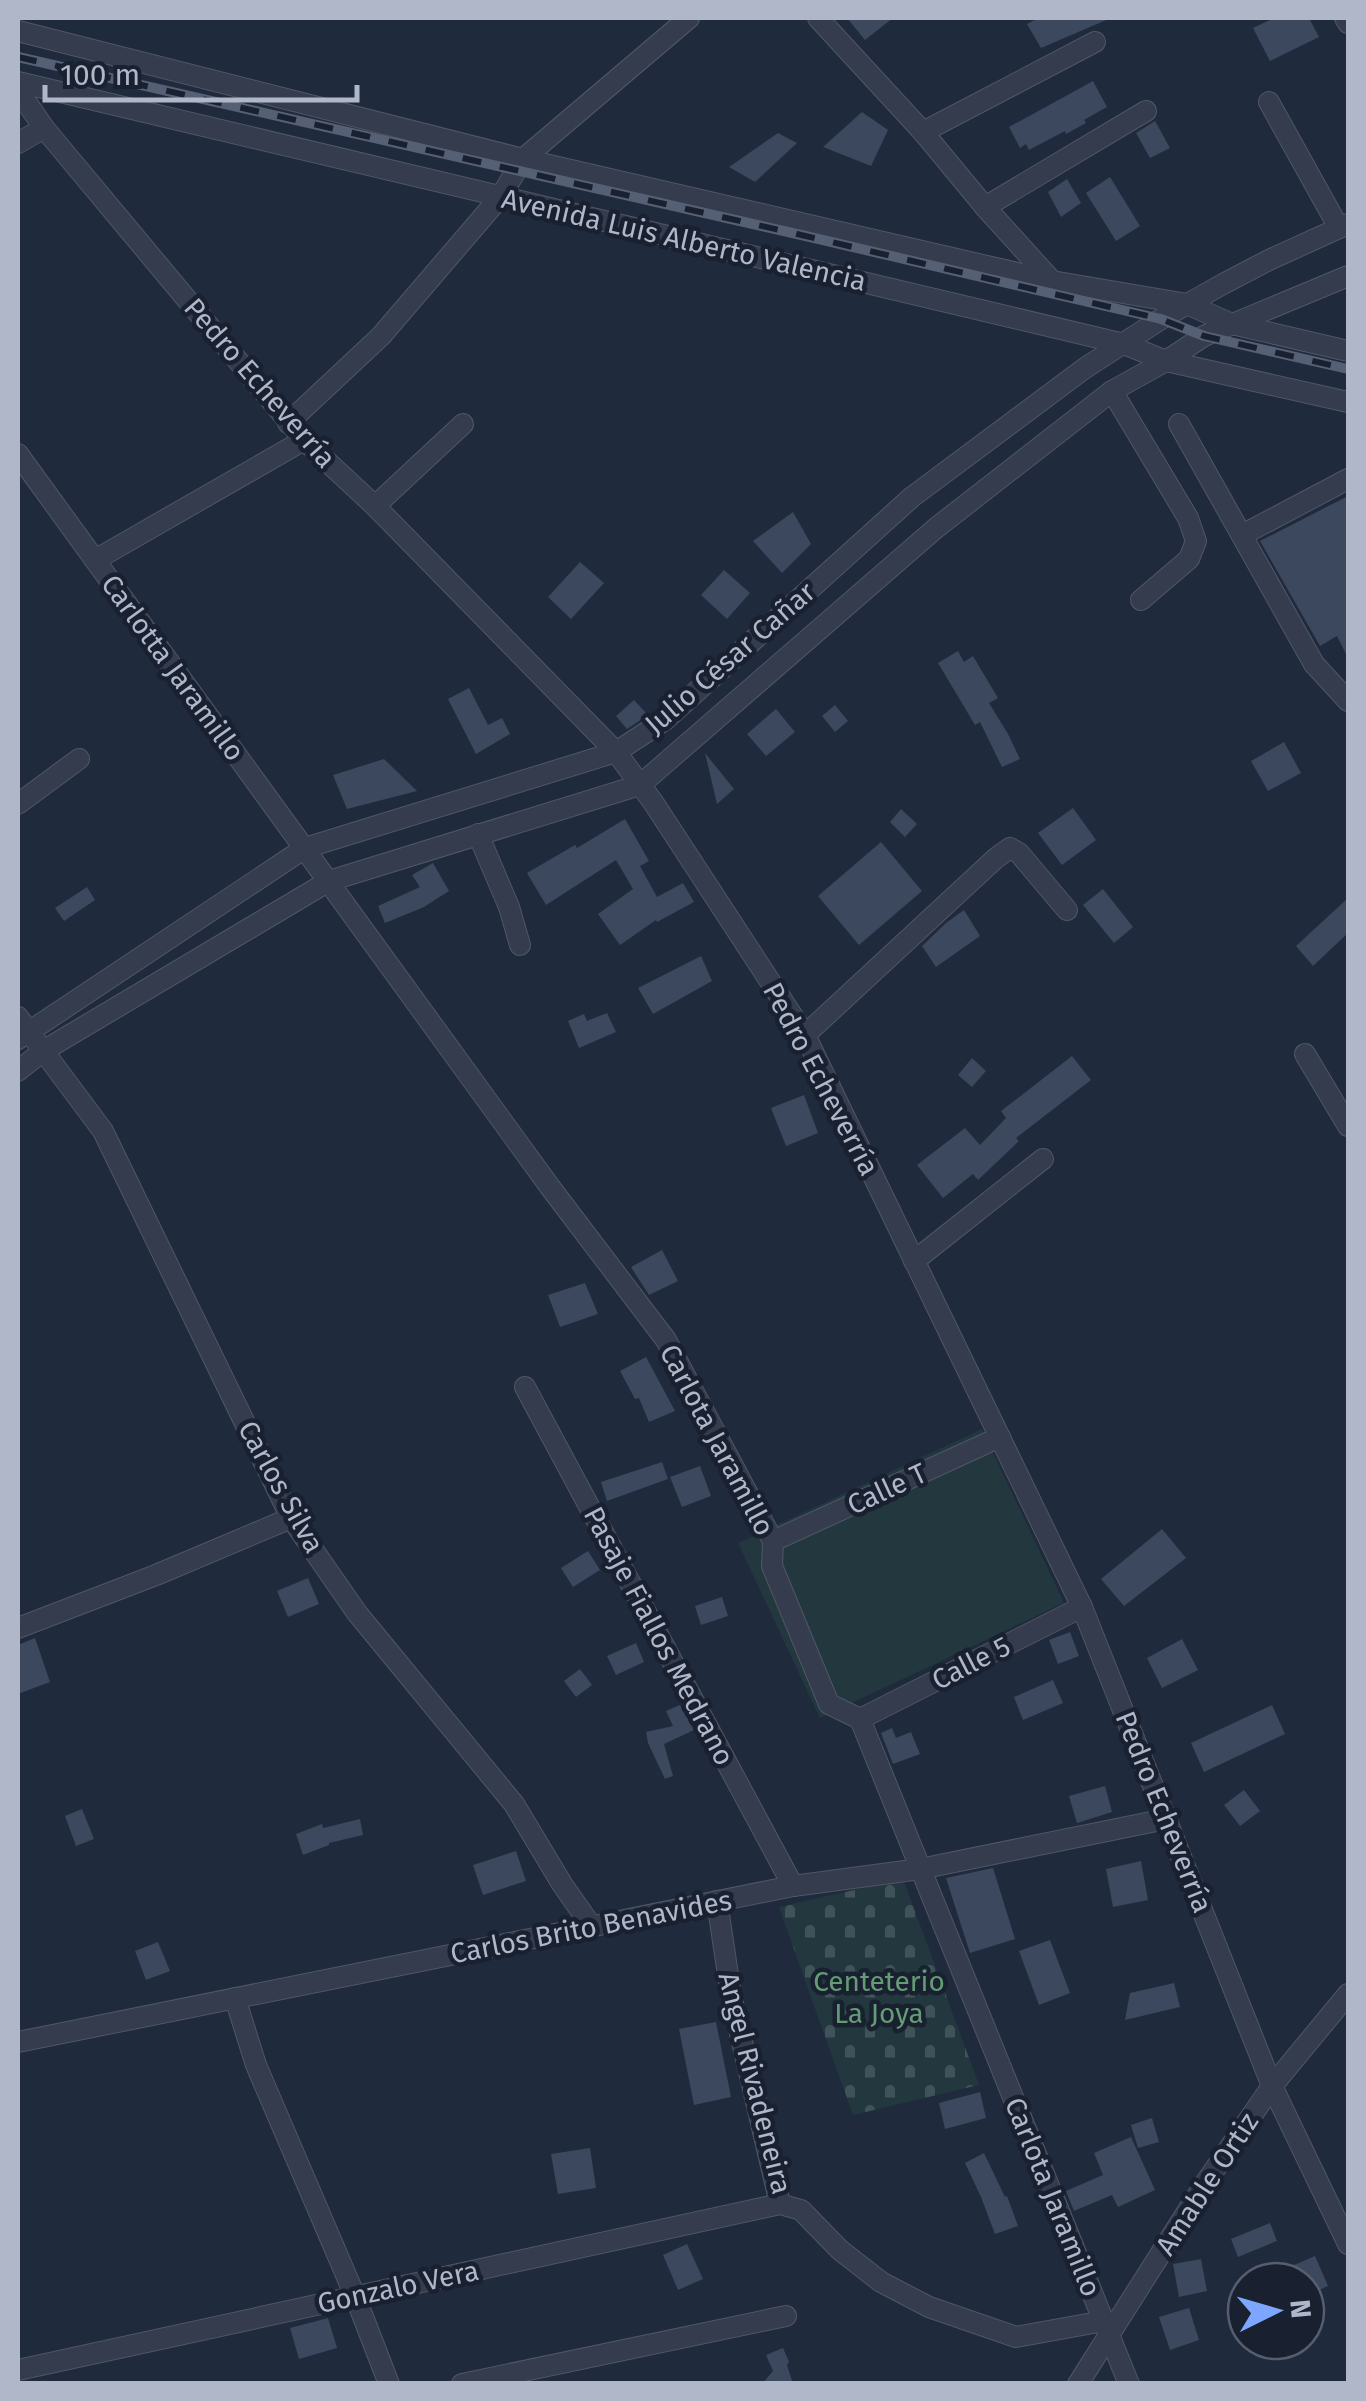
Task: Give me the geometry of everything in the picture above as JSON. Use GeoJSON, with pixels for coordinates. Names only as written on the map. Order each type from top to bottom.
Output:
{"type":"FeatureCollection","features":[{"type":"Feature","properties":{"kind":"street"},"geometry":{"type":"LineString","coordinates":[[288,423],[380,336],[501,196],[523,159],[689,18]]}},
{"type":"Feature","properties":{"kind":"street"},"geometry":{"type":"LineString","coordinates":[[818,18],[1052,281]]}},
{"type":"Feature","properties":{"kind":"street"},"geometry":{"type":"LineString","coordinates":[[18,31],[523,159],[1052,281],[1188,304],[1232,324],[1348,351]]}},
{"type":"Feature","properties":{"kind":"street"},"geometry":{"type":"LineString","coordinates":[[923,132],[1095,42]]}},
{"type":"Feature","properties":{"kind":"street","name":"Avenida Luis Alberto Valencia"},"geometry":{"type":"LineString","coordinates":[[18,82],[1124,344],[1166,361],[1348,402]]}},
{"type":"Feature","properties":{"kind":"street","name":"Pedro Echeverría"},"geometry":{"type":"LineString","coordinates":[[18,90],[44,128],[288,423],[375,506],[616,752],[805,1035],[1082,1607],[1272,2086],[1348,2244]]}},
{"type":"Feature","properties":{"kind":"street"},"geometry":{"type":"LineString","coordinates":[[1268,102],[1344,226]]}},
{"type":"Feature","properties":{"kind":"street"},"geometry":{"type":"LineString","coordinates":[[985,207],[1146,111]]}},
{"type":"Feature","properties":{"kind":"street"},"geometry":{"type":"LineString","coordinates":[[18,143],[44,128]]}},
{"type":"Feature","properties":{"kind":"street","name":"Julio César Cañar"},"geometry":{"type":"LineString","coordinates":[[21,1029],[305,848],[616,752],[665,720],[912,497],[1084,368],[1188,304],[1269,260],[1344,226]]}},
{"type":"Feature","properties":{"kind":"street","name":"Julio César Cañar"},"geometry":{"type":"LineString","coordinates":[[18,1071],[43,1051],[330,881],[640,785],[936,528],[1112,391],[1204,336],[1348,276]]}},
{"type":"Feature","properties":{"kind":"street"},"geometry":{"type":"LineString","coordinates":[[1112,391],[1188,518],[1196,541],[1189,559],[1141,600]]}},
{"type":"Feature","properties":{"kind":"street"},"geometry":{"type":"LineString","coordinates":[[375,506],[463,424]]}},
{"type":"Feature","properties":{"kind":"street"},"geometry":{"type":"LineString","coordinates":[[1179,424],[1314,664],[1348,702]]}},
{"type":"Feature","properties":{"kind":"street"},"geometry":{"type":"LineString","coordinates":[[95,560],[304,440]]}},
{"type":"Feature","properties":{"kind":"street","name":"Carlotta Jaramillo"},"geometry":{"type":"LineString","coordinates":[[18,454],[330,881]]}},
{"type":"Feature","properties":{"kind":"street"},"geometry":{"type":"LineString","coordinates":[[1242,535],[1348,480]]}},
{"type":"Feature","properties":{"kind":"street"},"geometry":{"type":"LineString","coordinates":[[18,804],[78,759]]}},
{"type":"Feature","properties":{"kind":"street"},"geometry":{"type":"LineString","coordinates":[[478,834],[509,907],[520,945]]}},
{"type":"Feature","properties":{"kind":"street"},"geometry":{"type":"LineString","coordinates":[[805,1035],[1010,848],[1019,852],[1067,910]]}},
{"type":"Feature","properties":{"kind":"street","name":"Carlota Jaramillo"},"geometry":{"type":"LineString","coordinates":[[330,881],[538,1171],[666,1340],[773,1541],[772,1566],[829,1704],[860,1719],[1129,2384]]}},
{"type":"Feature","properties":{"kind":"street","name":"Carlos Silva"},"geometry":{"type":"LineString","coordinates":[[21,1029],[43,1051],[103,1131],[291,1518],[357,1614],[514,1804],[592,1927]]}},
{"type":"Feature","properties":{"kind":"street"},"geometry":{"type":"LineString","coordinates":[[1304,1054],[1348,1126]]}},
{"type":"Feature","properties":{"kind":"street"},"geometry":{"type":"LineString","coordinates":[[914,1261],[1043,1158]]}},
{"type":"Feature","properties":{"kind":"street","name":"Pasaje Fiallos Medrano"},"geometry":{"type":"LineString","coordinates":[[526,1387],[793,1886]]}},
{"type":"Feature","properties":{"kind":"street","name":"Calle T"},"geometry":{"type":"LineString","coordinates":[[773,1541],[1000,1437]]}},
{"type":"Feature","properties":{"kind":"street"},"geometry":{"type":"LineString","coordinates":[[18,1628],[291,1518]]}},
{"type":"Feature","properties":{"kind":"street","name":"Calle 5"},"geometry":{"type":"LineString","coordinates":[[860,1719],[1082,1607]]}},
{"type":"Feature","properties":{"kind":"street","name":"Carlos Brito Benavides"},"geometry":{"type":"LineString","coordinates":[[18,2042],[793,1886],[920,1869],[1166,1819]]}},
{"type":"Feature","properties":{"kind":"street","name":"Angel Rivadeneira"},"geometry":{"type":"LineString","coordinates":[[717,1901],[731,1994],[780,2204],[801,2210],[840,2250],[881,2282],[946,2313],[1016,2337],[1107,2328]]}},
{"type":"Feature","properties":{"kind":"street","name":"Amable Ortiz"},"geometry":{"type":"LineString","coordinates":[[1078,2384],[1107,2328],[1272,2086],[1348,1994]]}},
{"type":"Feature","properties":{"kind":"street"},"geometry":{"type":"LineString","coordinates":[[235,1998],[256,2064],[356,2296],[389,2384]]}},
{"type":"Feature","properties":{"kind":"street","name":"Gonzalo Vera"},"geometry":{"type":"LineString","coordinates":[[18,2370],[780,2204]]}},
{"type":"Feature","properties":{"kind":"street"},"geometry":{"type":"LineString","coordinates":[[462,2384],[786,2316]]}},
{"type":"Feature","properties":{"kind":"green space"},"geometry":{"type":"Polygon","coordinates":[[[982,1429],[1064,1603],[820,1718],[738,1543],[982,1429]]]}},
{"type":"Feature","properties":{"kind":"green space","name":"Centeterio La Joya"},"geometry":{"type":"Polygon","coordinates":[[[903,1879],[979,2085],[853,2115],[779,1907],[903,1879]]]}},
{"type":"Feature","properties":{"kind":"building"},"geometry":{"type":"Polygon","coordinates":[[[847,18],[893,18],[865,40],[847,18]]]}},
{"type":"Feature","properties":{"kind":"building"},"geometry":{"type":"Polygon","coordinates":[[[1038,18],[1111,18],[1041,48],[1027,24],[1038,18]]]}},
{"type":"Feature","properties":{"kind":"building"},"geometry":{"type":"Polygon","coordinates":[[[1274,18],[1309,18],[1319,37],[1270,61],[1253,28],[1274,18]]]}},
{"type":"Feature","properties":{"kind":"building"},"geometry":{"type":"Polygon","coordinates":[[[1093,81],[1107,107],[1066,134],[1065,131],[1029,150],[1026,144],[1020,148],[1009,127],[1093,81]]]}},
{"type":"Feature","properties":{"kind":"building"},"geometry":{"type":"Polygon","coordinates":[[[862,112],[888,130],[871,166],[823,147],[862,112]]]}},
{"type":"Feature","properties":{"kind":"building"},"geometry":{"type":"Polygon","coordinates":[[[1155,121],[1170,148],[1150,158],[1136,133],[1155,121]]]}},
{"type":"Feature","properties":{"kind":"building"},"geometry":{"type":"Polygon","coordinates":[[[778,133],[797,143],[755,182],[729,167],[778,133]]]}},
{"type":"Feature","properties":{"kind":"building"},"geometry":{"type":"Polygon","coordinates":[[[1110,177],[1140,226],[1116,241],[1086,193],[1110,177]]]}},
{"type":"Feature","properties":{"kind":"building"},"geometry":{"type":"Polygon","coordinates":[[[1067,179],[1081,203],[1061,217],[1048,192],[1067,179]]]}},
{"type":"Feature","properties":{"kind":"building"},"geometry":{"type":"Polygon","coordinates":[[[1348,496],[1348,658],[1337,636],[1320,646],[1260,541],[1348,496]]]}},
{"type":"Feature","properties":{"kind":"building"},"geometry":{"type":"Polygon","coordinates":[[[793,512],[811,544],[782,573],[753,541],[793,512]]]}},
{"type":"Feature","properties":{"kind":"building"},"geometry":{"type":"Polygon","coordinates":[[[580,562],[604,583],[571,619],[548,597],[580,562]]]}},
{"type":"Feature","properties":{"kind":"building"},"geometry":{"type":"Polygon","coordinates":[[[724,570],[750,593],[727,619],[701,595],[724,570]]]}},
{"type":"Feature","properties":{"kind":"building"},"geometry":{"type":"Polygon","coordinates":[[[958,651],[964,662],[973,656],[998,698],[989,703],[1020,759],[1002,767],[980,722],[975,725],[938,663],[958,651]]]}},
{"type":"Feature","properties":{"kind":"building"},"geometry":{"type":"Polygon","coordinates":[[[469,688],[488,725],[502,718],[510,734],[476,754],[448,699],[469,688]]]}},
{"type":"Feature","properties":{"kind":"building"},"geometry":{"type":"Polygon","coordinates":[[[634,700],[648,715],[627,729],[616,716],[634,700]]]}},
{"type":"Feature","properties":{"kind":"building"},"geometry":{"type":"Polygon","coordinates":[[[835,705],[848,721],[835,732],[822,716],[835,705]]]}},
{"type":"Feature","properties":{"kind":"building"},"geometry":{"type":"Polygon","coordinates":[[[776,709],[795,732],[766,756],[747,734],[776,709]]]}},
{"type":"Feature","properties":{"kind":"building"},"geometry":{"type":"Polygon","coordinates":[[[1284,742],[1301,773],[1268,791],[1251,761],[1284,742]]]}},
{"type":"Feature","properties":{"kind":"building"},"geometry":{"type":"Polygon","coordinates":[[[705,753],[734,789],[717,804],[705,753]]]}},
{"type":"Feature","properties":{"kind":"building"},"geometry":{"type":"Polygon","coordinates":[[[384,759],[417,791],[347,809],[333,775],[384,759]]]}},
{"type":"Feature","properties":{"kind":"building"},"geometry":{"type":"Polygon","coordinates":[[[1073,808],[1096,840],[1062,865],[1038,833],[1073,808]]]}},
{"type":"Feature","properties":{"kind":"building"},"geometry":{"type":"Polygon","coordinates":[[[901,809],[917,824],[905,837],[890,822],[901,809]]]}},
{"type":"Feature","properties":{"kind":"building"},"geometry":{"type":"Polygon","coordinates":[[[625,819],[649,861],[640,866],[657,897],[683,883],[694,902],[656,920],[620,945],[598,914],[633,889],[616,860],[546,905],[527,873],[625,819]]]}},
{"type":"Feature","properties":{"kind":"building"},"geometry":{"type":"Polygon","coordinates":[[[881,842],[922,891],[859,945],[818,896],[881,842]]]}},
{"type":"Feature","properties":{"kind":"building"},"geometry":{"type":"Polygon","coordinates":[[[433,863],[449,891],[424,907],[385,923],[378,906],[420,887],[412,875],[433,863]]]}},
{"type":"Feature","properties":{"kind":"building"},"geometry":{"type":"Polygon","coordinates":[[[87,887],[95,900],[64,921],[55,908],[87,887]]]}},
{"type":"Feature","properties":{"kind":"building"},"geometry":{"type":"Polygon","coordinates":[[[1103,889],[1133,927],[1114,943],[1083,905],[1103,889]]]}},
{"type":"Feature","properties":{"kind":"building"},"geometry":{"type":"Polygon","coordinates":[[[1348,898],[1348,933],[1313,966],[1296,946],[1348,898]]]}},
{"type":"Feature","properties":{"kind":"building"},"geometry":{"type":"Polygon","coordinates":[[[964,910],[980,936],[936,967],[922,946],[964,910]]]}},
{"type":"Feature","properties":{"kind":"building"},"geometry":{"type":"Polygon","coordinates":[[[701,956],[712,981],[653,1014],[638,988],[701,956]]]}},
{"type":"Feature","properties":{"kind":"building"},"geometry":{"type":"Polygon","coordinates":[[[607,1013],[616,1032],[579,1048],[568,1021],[584,1014],[587,1021],[607,1013]]]}},
{"type":"Feature","properties":{"kind":"building"},"geometry":{"type":"Polygon","coordinates":[[[1072,1056],[1091,1080],[1016,1138],[1019,1141],[978,1180],[973,1174],[943,1198],[917,1165],[965,1128],[980,1145],[1006,1118],[1001,1111],[1072,1056]]]}},
{"type":"Feature","properties":{"kind":"building"},"geometry":{"type":"Polygon","coordinates":[[[972,1058],[986,1071],[972,1087],[958,1075],[972,1058]]]}},
{"type":"Feature","properties":{"kind":"building"},"geometry":{"type":"Polygon","coordinates":[[[804,1095],[818,1133],[786,1146],[771,1108],[804,1095]]]}},
{"type":"Feature","properties":{"kind":"building"},"geometry":{"type":"Polygon","coordinates":[[[662,1250],[678,1281],[649,1295],[631,1267],[662,1250]]]}},
{"type":"Feature","properties":{"kind":"building"},"geometry":{"type":"Polygon","coordinates":[[[585,1283],[598,1314],[560,1327],[548,1295],[585,1283]]]}},
{"type":"Feature","properties":{"kind":"building"},"geometry":{"type":"Polygon","coordinates":[[[646,1357],[675,1411],[649,1422],[639,1398],[635,1399],[620,1371],[646,1357]]]}},
{"type":"Feature","properties":{"kind":"building"},"geometry":{"type":"Polygon","coordinates":[[[662,1462],[668,1479],[607,1501],[601,1482],[662,1462]]]}},
{"type":"Feature","properties":{"kind":"building"},"geometry":{"type":"Polygon","coordinates":[[[700,1466],[711,1496],[682,1507],[670,1477],[700,1466]]]}},
{"type":"Feature","properties":{"kind":"building"},"geometry":{"type":"Polygon","coordinates":[[[1162,1529],[1186,1558],[1124,1606],[1101,1579],[1162,1529]]]}},
{"type":"Feature","properties":{"kind":"building"},"geometry":{"type":"Polygon","coordinates":[[[588,1551],[600,1570],[573,1587],[561,1568],[588,1551]]]}},
{"type":"Feature","properties":{"kind":"building"},"geometry":{"type":"Polygon","coordinates":[[[308,1578],[319,1604],[288,1617],[277,1591],[308,1578]]]}},
{"type":"Feature","properties":{"kind":"building"},"geometry":{"type":"Polygon","coordinates":[[[722,1597],[728,1616],[701,1625],[695,1606],[722,1597]]]}},
{"type":"Feature","properties":{"kind":"building"},"geometry":{"type":"Polygon","coordinates":[[[1070,1632],[1079,1656],[1058,1664],[1049,1640],[1070,1632]]]}},
{"type":"Feature","properties":{"kind":"building"},"geometry":{"type":"Polygon","coordinates":[[[35,1638],[50,1682],[18,1694],[18,1645],[35,1638]]]}},
{"type":"Feature","properties":{"kind":"building"},"geometry":{"type":"Polygon","coordinates":[[[1182,1639],[1198,1670],[1162,1688],[1147,1658],[1182,1639]]]}},
{"type":"Feature","properties":{"kind":"building"},"geometry":{"type":"Polygon","coordinates":[[[636,1643],[644,1662],[616,1675],[607,1656],[636,1643]]]}},
{"type":"Feature","properties":{"kind":"building"},"geometry":{"type":"Polygon","coordinates":[[[580,1669],[592,1685],[576,1697],[564,1681],[580,1669]]]}},
{"type":"Feature","properties":{"kind":"building"},"geometry":{"type":"Polygon","coordinates":[[[1053,1680],[1063,1703],[1023,1720],[1014,1697],[1053,1680]]]}},
{"type":"Feature","properties":{"kind":"building"},"geometry":{"type":"Polygon","coordinates":[[[680,1705],[694,1730],[664,1744],[673,1776],[665,1779],[646,1732],[673,1726],[666,1711],[680,1705]]]}},
{"type":"Feature","properties":{"kind":"building"},"geometry":{"type":"Polygon","coordinates":[[[1272,1705],[1285,1734],[1204,1772],[1191,1743],[1272,1705]]]}},
{"type":"Feature","properties":{"kind":"building"},"geometry":{"type":"Polygon","coordinates":[[[892,1728],[896,1738],[911,1732],[920,1754],[893,1764],[881,1733],[892,1728]]]}},
{"type":"Feature","properties":{"kind":"building"},"geometry":{"type":"Polygon","coordinates":[[[1105,1786],[1112,1812],[1077,1823],[1069,1796],[1105,1786]]]}},
{"type":"Feature","properties":{"kind":"building"},"geometry":{"type":"Polygon","coordinates":[[[1244,1790],[1260,1811],[1240,1826],[1224,1805],[1244,1790]]]}},
{"type":"Feature","properties":{"kind":"building"},"geometry":{"type":"Polygon","coordinates":[[[82,1809],[94,1839],[76,1846],[65,1816],[82,1809]]]}},
{"type":"Feature","properties":{"kind":"building"},"geometry":{"type":"Polygon","coordinates":[[[360,1819],[363,1835],[329,1843],[303,1855],[296,1834],[322,1824],[323,1828],[360,1819]]]}},
{"type":"Feature","properties":{"kind":"building"},"geometry":{"type":"Polygon","coordinates":[[[516,1851],[526,1881],[483,1895],[473,1865],[516,1851]]]}},
{"type":"Feature","properties":{"kind":"building"},"geometry":{"type":"Polygon","coordinates":[[[1141,1861],[1148,1900],[1113,1907],[1106,1869],[1141,1861]]]}},
{"type":"Feature","properties":{"kind":"building"},"geometry":{"type":"Polygon","coordinates":[[[993,1868],[1015,1939],[970,1953],[946,1878],[993,1868]]]}},
{"type":"Feature","properties":{"kind":"building"},"geometry":{"type":"Polygon","coordinates":[[[1050,1940],[1070,1993],[1039,2005],[1019,1951],[1050,1940]]]}},
{"type":"Feature","properties":{"kind":"building"},"geometry":{"type":"Polygon","coordinates":[[[158,1942],[170,1971],[146,1980],[135,1951],[158,1942]]]}},
{"type":"Feature","properties":{"kind":"building"},"geometry":{"type":"Polygon","coordinates":[[[1174,1983],[1180,2007],[1125,2020],[1130,1993],[1174,1983]]]}},
{"type":"Feature","properties":{"kind":"building"},"geometry":{"type":"Polygon","coordinates":[[[716,2022],[731,2097],[694,2105],[679,2029],[716,2022]]]}},
{"type":"Feature","properties":{"kind":"building"},"geometry":{"type":"Polygon","coordinates":[[[980,2092],[986,2118],[945,2129],[939,2103],[980,2092]]]}},
{"type":"Feature","properties":{"kind":"building"},"geometry":{"type":"Polygon","coordinates":[[[1152,2118],[1159,2142],[1138,2148],[1131,2125],[1152,2118]]]}},
{"type":"Feature","properties":{"kind":"building"},"geometry":{"type":"Polygon","coordinates":[[[1131,2137],[1155,2190],[1118,2207],[1112,2195],[1074,2211],[1066,2191],[1103,2175],[1094,2153],[1131,2137]]]}},
{"type":"Feature","properties":{"kind":"building"},"geometry":{"type":"Polygon","coordinates":[[[590,2148],[596,2188],[558,2194],[551,2154],[590,2148]]]}},
{"type":"Feature","properties":{"kind":"building"},"geometry":{"type":"Polygon","coordinates":[[[984,2153],[1018,2226],[995,2234],[965,2163],[984,2153]]]}},
{"type":"Feature","properties":{"kind":"building"},"geometry":{"type":"Polygon","coordinates":[[[1270,2223],[1277,2241],[1238,2257],[1231,2239],[1270,2223]]]}},
{"type":"Feature","properties":{"kind":"building"},"geometry":{"type":"Polygon","coordinates":[[[687,2244],[703,2279],[678,2290],[663,2255],[687,2244]]]}},
{"type":"Feature","properties":{"kind":"building"},"geometry":{"type":"Polygon","coordinates":[[[1201,2259],[1207,2291],[1179,2297],[1173,2264],[1201,2259]]]}},
{"type":"Feature","properties":{"kind":"building"},"geometry":{"type":"Polygon","coordinates":[[[1189,2308],[1199,2340],[1170,2350],[1159,2317],[1189,2308]]]}},
{"type":"Feature","properties":{"kind":"building"},"geometry":{"type":"Polygon","coordinates":[[[328,2318],[337,2348],[299,2359],[290,2328],[328,2318]]]}},
{"type":"Feature","properties":{"kind":"building"},"geometry":{"type":"Polygon","coordinates":[[[783,2348],[793,2384],[762,2384],[773,2371],[766,2355],[783,2348]]]}},
{"type":"Feature","properties":{"kind":"railway"},"geometry":{"type":"LineString","coordinates":[[18,57],[1161,319],[1204,336],[1348,369]]}}]}
